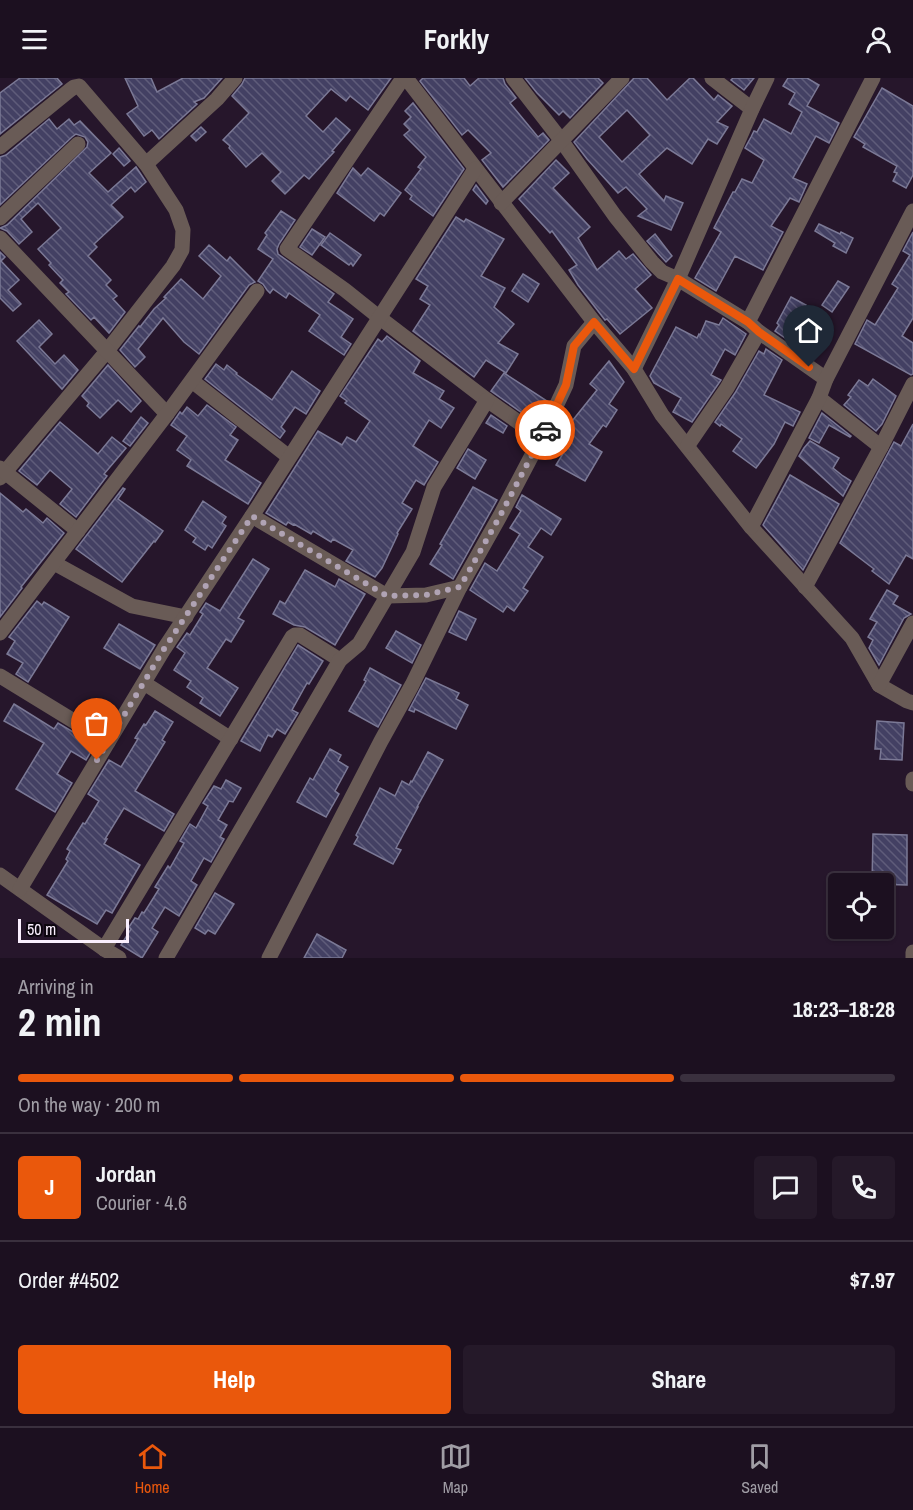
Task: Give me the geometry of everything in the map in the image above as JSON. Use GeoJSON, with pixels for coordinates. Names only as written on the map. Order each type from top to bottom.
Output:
{"type":"FeatureCollection","features":[{"type":"Feature","properties":{"kind":"street"},"geometry":{"type":"LineString","coordinates":[[146,164],[217,99],[236,78]]}},
{"type":"Feature","properties":{"kind":"street"},"geometry":{"type":"LineString","coordinates":[[541,438],[287,249],[405,78],[594,322],[634,369],[662,415],[751,527],[852,638],[879,685],[913,703]]}},
{"type":"Feature","properties":{"kind":"street"},"geometry":{"type":"LineString","coordinates":[[513,78],[615,216],[662,272],[678,279],[753,327],[826,379]]}},
{"type":"Feature","properties":{"kind":"street"},"geometry":{"type":"LineString","coordinates":[[501,202],[622,78]]}},
{"type":"Feature","properties":{"kind":"street"},"geometry":{"type":"LineString","coordinates":[[712,78],[752,109]]}},
{"type":"Feature","properties":{"kind":"street"},"geometry":{"type":"LineString","coordinates":[[634,369],[678,279],[767,78]]}},
{"type":"Feature","properties":{"kind":"street"},"geometry":{"type":"LineString","coordinates":[[688,445],[727,388],[753,327],[873,78]]}},
{"type":"Feature","properties":{"kind":"street"},"geometry":{"type":"LineString","coordinates":[[0,147],[73,83],[146,164],[176,210],[183,230],[182,250],[173,266],[107,351],[2,473],[78,531]]}},
{"type":"Feature","properties":{"kind":"street"},"geometry":{"type":"LineString","coordinates":[[0,218],[78,144]]}},
{"type":"Feature","properties":{"kind":"street"},"geometry":{"type":"LineString","coordinates":[[20,889],[144,683],[475,169]]}},
{"type":"Feature","properties":{"kind":"street"},"geometry":{"type":"LineString","coordinates":[[751,527],[913,212]]}},
{"type":"Feature","properties":{"kind":"street"},"geometry":{"type":"LineString","coordinates":[[0,238],[167,414]]}},
{"type":"Feature","properties":{"kind":"street"},"geometry":{"type":"LineString","coordinates":[[0,633],[192,381],[257,291]]}},
{"type":"Feature","properties":{"kind":"street"},"geometry":{"type":"LineString","coordinates":[[269,958],[460,587],[541,438],[566,385],[574,346],[594,322]]}},
{"type":"Feature","properties":{"kind":"street"},"geometry":{"type":"LineString","coordinates":[[192,381],[289,457]]}},
{"type":"Feature","properties":{"kind":"street"},"geometry":{"type":"LineString","coordinates":[[805,587],[913,384]]}},
{"type":"Feature","properties":{"kind":"street"},"geometry":{"type":"LineString","coordinates":[[819,398],[881,447]]}},
{"type":"Feature","properties":{"kind":"street"},"geometry":{"type":"LineString","coordinates":[[166,958],[340,660],[359,645],[413,552],[434,488],[488,400]]}},
{"type":"Feature","properties":{"kind":"street"},"geometry":{"type":"LineString","coordinates":[[252,516],[387,596],[426,595],[460,587]]}},
{"type":"Feature","properties":{"kind":"street"},"geometry":{"type":"LineString","coordinates":[[54,563],[132,606],[186,617]]}},
{"type":"Feature","properties":{"kind":"street"},"geometry":{"type":"LineString","coordinates":[[879,685],[913,623]]}},
{"type":"Feature","properties":{"kind":"street"},"geometry":{"type":"LineString","coordinates":[[104,949],[292,637],[300,634],[340,660]]}},
{"type":"Feature","properties":{"kind":"street"},"geometry":{"type":"LineString","coordinates":[[0,676],[108,742]]}},
{"type":"Feature","properties":{"kind":"street"},"geometry":{"type":"LineString","coordinates":[[144,683],[231,739]]}},
{"type":"Feature","properties":{"kind":"street"},"geometry":{"type":"LineString","coordinates":[[913,779],[913,784]]}},
{"type":"Feature","properties":{"kind":"street"},"geometry":{"type":"LineString","coordinates":[[0,875],[120,958]]}},
{"type":"Feature","properties":{"kind":"street"},"geometry":{"type":"LineString","coordinates":[[913,952],[913,958]]}},
{"type":"Feature","properties":{"kind":"building"},"geometry":{"type":"Polygon","coordinates":[[[20,78],[57,78],[62,84],[0,134],[0,93],[20,78]]]}},
{"type":"Feature","properties":{"kind":"building"},"geometry":{"type":"Polygon","coordinates":[[[125,78],[151,78],[157,92],[183,78],[222,78],[204,98],[194,102],[197,104],[159,139],[152,130],[144,136],[127,114],[138,106],[125,78]]]}},
{"type":"Feature","properties":{"kind":"building"},"geometry":{"type":"Polygon","coordinates":[[[245,78],[391,78],[368,110],[350,96],[346,101],[331,89],[306,116],[323,132],[336,118],[350,130],[332,151],[334,152],[309,179],[304,175],[285,194],[272,181],[281,172],[262,153],[246,167],[223,140],[249,113],[232,96],[245,78]]]}},
{"type":"Feature","properties":{"kind":"building"},"geometry":{"type":"Polygon","coordinates":[[[423,78],[464,78],[470,86],[479,78],[503,78],[516,98],[510,103],[538,137],[543,133],[549,140],[503,187],[482,160],[491,153],[468,130],[462,135],[420,81],[423,78]]]}},
{"type":"Feature","properties":{"kind":"building"},"geometry":{"type":"Polygon","coordinates":[[[525,78],[598,78],[603,83],[570,118],[563,111],[559,115],[525,78]]]}},
{"type":"Feature","properties":{"kind":"building"},"geometry":{"type":"Polygon","coordinates":[[[634,78],[647,78],[667,100],[690,78],[693,78],[714,100],[718,95],[732,106],[717,122],[728,127],[717,144],[708,139],[692,164],[667,148],[639,174],[664,201],[666,196],[683,203],[671,230],[638,216],[647,209],[626,187],[618,193],[574,142],[634,78]],[[627,110],[599,137],[622,162],[650,135],[627,110]]]}},
{"type":"Feature","properties":{"kind":"building"},"geometry":{"type":"Polygon","coordinates":[[[733,78],[754,78],[744,90],[731,80],[733,78]]]}},
{"type":"Feature","properties":{"kind":"building"},"geometry":{"type":"Polygon","coordinates":[[[788,78],[807,78],[819,85],[807,106],[839,123],[829,143],[816,136],[793,178],[807,184],[799,202],[790,198],[771,226],[783,232],[763,270],[735,256],[716,291],[695,278],[721,232],[714,228],[733,192],[742,179],[752,183],[764,160],[745,148],[764,119],[791,134],[802,112],[789,104],[795,93],[783,86],[788,78]]]}},
{"type":"Feature","properties":{"kind":"building"},"geometry":{"type":"Polygon","coordinates":[[[882,88],[913,106],[913,175],[906,188],[893,181],[897,173],[894,172],[897,166],[863,147],[865,144],[854,137],[882,88]]]}},
{"type":"Feature","properties":{"kind":"building"},"geometry":{"type":"Polygon","coordinates":[[[413,103],[464,169],[433,216],[410,199],[412,196],[405,190],[421,169],[418,167],[426,157],[404,135],[410,130],[404,124],[411,117],[405,111],[413,103]]]}},
{"type":"Feature","properties":{"kind":"building"},"geometry":{"type":"Polygon","coordinates":[[[49,119],[57,129],[69,119],[74,125],[80,121],[111,153],[89,173],[108,192],[136,167],[146,182],[135,192],[131,187],[111,205],[123,217],[94,244],[97,247],[88,256],[111,280],[106,285],[117,296],[113,299],[125,312],[109,333],[94,317],[91,320],[66,294],[69,292],[60,283],[63,280],[38,249],[61,228],[38,203],[21,219],[32,232],[19,244],[7,231],[0,228],[7,225],[87,147],[88,142],[85,137],[76,134],[0,205],[0,157],[6,155],[49,119]]]}},
{"type":"Feature","properties":{"kind":"building"},"geometry":{"type":"Polygon","coordinates":[[[201,127],[206,132],[196,141],[191,136],[201,127]]]}},
{"type":"Feature","properties":{"kind":"building"},"geometry":{"type":"Polygon","coordinates":[[[119,148],[130,161],[124,166],[113,154],[119,148]]]}},
{"type":"Feature","properties":{"kind":"building"},"geometry":{"type":"Polygon","coordinates":[[[556,160],[569,173],[553,188],[590,227],[578,238],[597,270],[619,251],[626,259],[633,254],[651,275],[635,289],[652,308],[620,334],[607,319],[605,320],[578,285],[569,270],[577,265],[552,231],[550,233],[519,199],[556,160]]]}},
{"type":"Feature","properties":{"kind":"building"},"geometry":{"type":"Polygon","coordinates":[[[353,168],[361,176],[368,168],[401,193],[384,216],[380,213],[374,221],[337,193],[353,168]]]}},
{"type":"Feature","properties":{"kind":"building"},"geometry":{"type":"Polygon","coordinates":[[[476,185],[488,201],[486,204],[473,190],[476,185]]]}},
{"type":"Feature","properties":{"kind":"building"},"geometry":{"type":"Polygon","coordinates":[[[281,211],[295,220],[279,244],[278,254],[334,294],[328,302],[353,319],[341,337],[351,344],[344,355],[309,331],[320,315],[289,293],[286,298],[273,289],[270,293],[258,281],[273,259],[258,249],[267,235],[265,233],[281,211]]]}},
{"type":"Feature","properties":{"kind":"building"},"geometry":{"type":"Polygon","coordinates":[[[456,217],[464,222],[466,219],[504,239],[481,276],[505,288],[494,307],[514,324],[498,343],[518,354],[506,373],[486,360],[474,377],[413,331],[430,305],[420,299],[428,286],[416,279],[456,217]]]}},
{"type":"Feature","properties":{"kind":"building"},"geometry":{"type":"Polygon","coordinates":[[[819,224],[853,238],[846,253],[833,246],[835,243],[815,231],[819,224]]]}},
{"type":"Feature","properties":{"kind":"building"},"geometry":{"type":"Polygon","coordinates":[[[312,229],[325,237],[312,255],[300,247],[312,229]]]}},
{"type":"Feature","properties":{"kind":"building"},"geometry":{"type":"Polygon","coordinates":[[[913,232],[913,318],[902,336],[913,343],[913,374],[911,375],[855,344],[867,320],[875,325],[898,288],[892,284],[910,255],[903,251],[913,232]]]}},
{"type":"Feature","properties":{"kind":"building"},"geometry":{"type":"Polygon","coordinates":[[[330,233],[361,255],[353,266],[321,245],[330,233]]]}},
{"type":"Feature","properties":{"kind":"building"},"geometry":{"type":"Polygon","coordinates":[[[655,234],[672,256],[666,262],[647,241],[655,234]]]}},
{"type":"Feature","properties":{"kind":"building"},"geometry":{"type":"Polygon","coordinates":[[[209,245],[227,261],[230,257],[255,282],[249,285],[199,354],[184,342],[163,318],[138,349],[145,357],[135,367],[120,350],[181,279],[203,299],[221,276],[199,256],[209,245]]]}},
{"type":"Feature","properties":{"kind":"building"},"geometry":{"type":"Polygon","coordinates":[[[0,252],[5,257],[1,261],[19,280],[8,290],[21,304],[13,311],[0,298],[0,252]]]}},
{"type":"Feature","properties":{"kind":"building"},"geometry":{"type":"Polygon","coordinates":[[[523,274],[539,284],[528,302],[512,291],[523,274]]]}},
{"type":"Feature","properties":{"kind":"building"},"geometry":{"type":"Polygon","coordinates":[[[838,281],[849,287],[832,312],[822,305],[838,281]]]}},
{"type":"Feature","properties":{"kind":"building"},"geometry":{"type":"Polygon","coordinates":[[[791,297],[806,305],[796,323],[807,329],[798,347],[775,331],[791,297]]]}},
{"type":"Feature","properties":{"kind":"building"},"geometry":{"type":"Polygon","coordinates":[[[723,318],[746,334],[735,355],[725,349],[711,375],[721,380],[692,422],[673,412],[681,398],[654,383],[650,376],[676,327],[697,338],[706,321],[719,325],[723,318]]]}},
{"type":"Feature","properties":{"kind":"building"},"geometry":{"type":"Polygon","coordinates":[[[39,320],[52,334],[39,347],[55,364],[64,355],[78,370],[62,389],[17,341],[39,320]]]}},
{"type":"Feature","properties":{"kind":"building"},"geometry":{"type":"Polygon","coordinates":[[[387,336],[420,361],[413,373],[444,391],[439,399],[454,408],[441,428],[429,420],[413,446],[438,462],[424,485],[416,480],[402,503],[412,509],[397,533],[382,568],[375,577],[346,561],[353,550],[333,539],[331,542],[313,531],[311,534],[288,522],[286,525],[266,513],[318,431],[342,445],[347,437],[356,442],[370,421],[345,403],[347,401],[340,396],[378,339],[382,342],[387,336]]]}},
{"type":"Feature","properties":{"kind":"building"},"geometry":{"type":"Polygon","coordinates":[[[766,349],[782,360],[764,395],[800,412],[793,426],[785,422],[774,444],[756,468],[733,451],[742,439],[715,422],[759,351],[764,354],[766,349]]]}},
{"type":"Feature","properties":{"kind":"building"},"geometry":{"type":"Polygon","coordinates":[[[609,361],[624,382],[609,404],[617,410],[606,427],[603,425],[589,444],[602,452],[585,481],[556,465],[567,447],[556,441],[597,390],[590,384],[609,361]]]}},
{"type":"Feature","properties":{"kind":"building"},"geometry":{"type":"Polygon","coordinates":[[[216,364],[224,370],[227,365],[272,400],[292,371],[320,391],[306,414],[295,407],[281,427],[285,431],[280,438],[205,379],[216,364]]]}},
{"type":"Feature","properties":{"kind":"building"},"geometry":{"type":"Polygon","coordinates":[[[108,365],[141,401],[131,412],[118,400],[100,418],[87,406],[89,403],[82,396],[108,365]]]}},
{"type":"Feature","properties":{"kind":"building"},"geometry":{"type":"Polygon","coordinates":[[[504,373],[547,401],[541,415],[537,412],[532,420],[491,391],[504,373]]]}},
{"type":"Feature","properties":{"kind":"building"},"geometry":{"type":"Polygon","coordinates":[[[873,379],[896,396],[876,431],[844,405],[851,397],[848,395],[859,380],[868,386],[873,379]]]}},
{"type":"Feature","properties":{"kind":"building"},"geometry":{"type":"Polygon","coordinates":[[[207,405],[236,427],[230,435],[238,440],[225,460],[261,483],[248,504],[187,466],[191,460],[177,450],[187,436],[171,425],[180,412],[182,414],[187,407],[198,416],[207,405]]]}},
{"type":"Feature","properties":{"kind":"building"},"geometry":{"type":"Polygon","coordinates":[[[822,413],[851,436],[829,425],[819,443],[809,438],[822,413]]]}},
{"type":"Feature","properties":{"kind":"building"},"geometry":{"type":"Polygon","coordinates":[[[491,415],[507,426],[503,433],[486,423],[491,415]]]}},
{"type":"Feature","properties":{"kind":"building"},"geometry":{"type":"Polygon","coordinates":[[[141,417],[148,423],[130,446],[123,441],[141,417]]]}},
{"type":"Feature","properties":{"kind":"building"},"geometry":{"type":"Polygon","coordinates":[[[60,422],[98,454],[112,437],[126,448],[104,474],[107,476],[76,517],[60,504],[72,489],[50,470],[37,485],[19,471],[60,422]]]}},
{"type":"Feature","properties":{"kind":"building"},"geometry":{"type":"Polygon","coordinates":[[[913,424],[913,559],[906,555],[889,584],[872,571],[874,569],[840,543],[894,442],[901,446],[913,424]]]}},
{"type":"Feature","properties":{"kind":"building"},"geometry":{"type":"Polygon","coordinates":[[[810,441],[839,458],[833,468],[851,481],[843,496],[799,456],[810,441]]]}},
{"type":"Feature","properties":{"kind":"building"},"geometry":{"type":"Polygon","coordinates":[[[468,449],[486,460],[475,479],[457,468],[468,449]]]}},
{"type":"Feature","properties":{"kind":"building"},"geometry":{"type":"Polygon","coordinates":[[[790,475],[839,504],[803,570],[763,525],[790,475]]]}},
{"type":"Feature","properties":{"kind":"building"},"geometry":{"type":"Polygon","coordinates":[[[473,487],[497,500],[453,579],[430,564],[473,487]]]}},
{"type":"Feature","properties":{"kind":"building"},"geometry":{"type":"Polygon","coordinates":[[[123,488],[125,489],[118,499],[163,531],[122,582],[76,549],[123,488]]]}},
{"type":"Feature","properties":{"kind":"building"},"geometry":{"type":"Polygon","coordinates":[[[0,493],[23,512],[26,509],[43,523],[47,518],[64,533],[0,617],[0,493]]]}},
{"type":"Feature","properties":{"kind":"building"},"geometry":{"type":"Polygon","coordinates":[[[522,495],[561,519],[551,535],[541,528],[528,547],[543,557],[523,588],[528,591],[514,611],[507,606],[503,612],[470,590],[485,563],[497,571],[520,534],[510,528],[521,511],[516,507],[522,495]]]}},
{"type":"Feature","properties":{"kind":"building"},"geometry":{"type":"Polygon","coordinates":[[[203,501],[226,517],[222,523],[226,526],[212,548],[208,545],[205,550],[193,542],[196,538],[185,530],[203,501]]]}},
{"type":"Feature","properties":{"kind":"building"},"geometry":{"type":"Polygon","coordinates":[[[253,559],[269,569],[238,618],[244,621],[231,642],[226,639],[207,668],[238,688],[220,716],[200,703],[203,698],[187,687],[191,681],[174,670],[185,653],[177,647],[187,633],[190,635],[203,614],[200,612],[206,603],[220,611],[253,559]]]}},
{"type":"Feature","properties":{"kind":"building"},"geometry":{"type":"Polygon","coordinates":[[[305,570],[335,587],[339,579],[365,594],[335,645],[305,627],[294,625],[273,614],[280,601],[285,604],[305,570]]]}},
{"type":"Feature","properties":{"kind":"building"},"geometry":{"type":"Polygon","coordinates":[[[887,590],[898,596],[893,604],[911,614],[904,618],[879,665],[869,648],[873,640],[868,637],[877,622],[870,619],[887,590]]]}},
{"type":"Feature","properties":{"kind":"building"},"geometry":{"type":"Polygon","coordinates":[[[37,601],[42,605],[44,602],[69,617],[28,682],[16,674],[23,663],[7,654],[15,641],[9,637],[37,601]]]}},
{"type":"Feature","properties":{"kind":"building"},"geometry":{"type":"Polygon","coordinates":[[[459,611],[476,619],[466,640],[449,632],[459,611]]]}},
{"type":"Feature","properties":{"kind":"building"},"geometry":{"type":"Polygon","coordinates":[[[119,624],[155,645],[140,669],[104,648],[119,624]]]}},
{"type":"Feature","properties":{"kind":"building"},"geometry":{"type":"Polygon","coordinates":[[[396,631],[421,645],[412,663],[386,648],[396,631]]]}},
{"type":"Feature","properties":{"kind":"building"},"geometry":{"type":"Polygon","coordinates":[[[298,645],[323,661],[292,710],[298,713],[285,734],[277,729],[272,737],[268,735],[260,751],[241,741],[298,645]]]}},
{"type":"Feature","properties":{"kind":"building"},"geometry":{"type":"Polygon","coordinates":[[[370,668],[401,685],[378,727],[349,711],[366,681],[364,680],[370,668]]]}},
{"type":"Feature","properties":{"kind":"building"},"geometry":{"type":"Polygon","coordinates":[[[426,678],[459,693],[456,699],[468,705],[456,729],[415,709],[414,712],[409,710],[426,678]]]}},
{"type":"Feature","properties":{"kind":"building"},"geometry":{"type":"Polygon","coordinates":[[[14,704],[54,729],[58,723],[92,743],[89,748],[92,750],[86,760],[71,751],[57,774],[72,783],[55,812],[16,789],[44,743],[4,721],[14,704]]]}},
{"type":"Feature","properties":{"kind":"building"},"geometry":{"type":"Polygon","coordinates":[[[155,711],[173,722],[162,740],[165,742],[135,791],[174,814],[164,831],[124,808],[104,844],[140,865],[112,913],[106,910],[97,924],[47,895],[68,861],[66,859],[70,851],[67,849],[99,801],[88,794],[109,760],[121,767],[138,739],[135,738],[155,711]]]}},
{"type":"Feature","properties":{"kind":"building"},"geometry":{"type":"Polygon","coordinates":[[[877,721],[904,723],[902,760],[880,759],[881,749],[875,749],[877,721]]]}},
{"type":"Feature","properties":{"kind":"building"},"geometry":{"type":"Polygon","coordinates":[[[330,749],[341,755],[338,761],[348,767],[335,791],[339,794],[326,817],[297,802],[310,778],[313,780],[330,749]]]}},
{"type":"Feature","properties":{"kind":"building"},"geometry":{"type":"Polygon","coordinates":[[[428,752],[443,760],[396,848],[401,850],[393,864],[354,844],[358,837],[356,835],[380,788],[395,796],[402,781],[409,785],[412,782],[428,752]]]}},
{"type":"Feature","properties":{"kind":"building"},"geometry":{"type":"Polygon","coordinates":[[[226,780],[241,788],[233,802],[229,801],[218,820],[227,825],[220,837],[224,839],[211,862],[204,858],[191,881],[197,885],[179,916],[165,907],[152,928],[158,932],[142,958],[121,945],[131,929],[129,927],[135,918],[138,919],[142,912],[144,913],[159,889],[155,887],[168,866],[170,868],[184,843],[180,841],[190,824],[196,828],[208,806],[203,803],[214,786],[221,789],[226,780]]]}},
{"type":"Feature","properties":{"kind":"building"},"geometry":{"type":"Polygon","coordinates":[[[873,834],[907,835],[907,885],[894,885],[894,873],[872,873],[873,834]]]}},
{"type":"Feature","properties":{"kind":"building"},"geometry":{"type":"Polygon","coordinates":[[[215,893],[234,904],[215,934],[208,930],[205,934],[195,928],[215,893]]]}},
{"type":"Feature","properties":{"kind":"building"},"geometry":{"type":"Polygon","coordinates":[[[317,934],[346,950],[342,958],[304,958],[317,934]]]}},
{"type":"Feature","properties":{"kind":"way so far"},"geometry":{"type":"LineString","coordinates":[[97,760],[164,649],[252,516],[387,596],[426,595],[460,587],[545,430]]}},
{"type":"Feature","properties":{"kind":"route"},"geometry":{"type":"LineString","coordinates":[[545,430],[566,385],[574,346],[594,322],[634,369],[678,279],[748,322],[809,367]]}}]}
